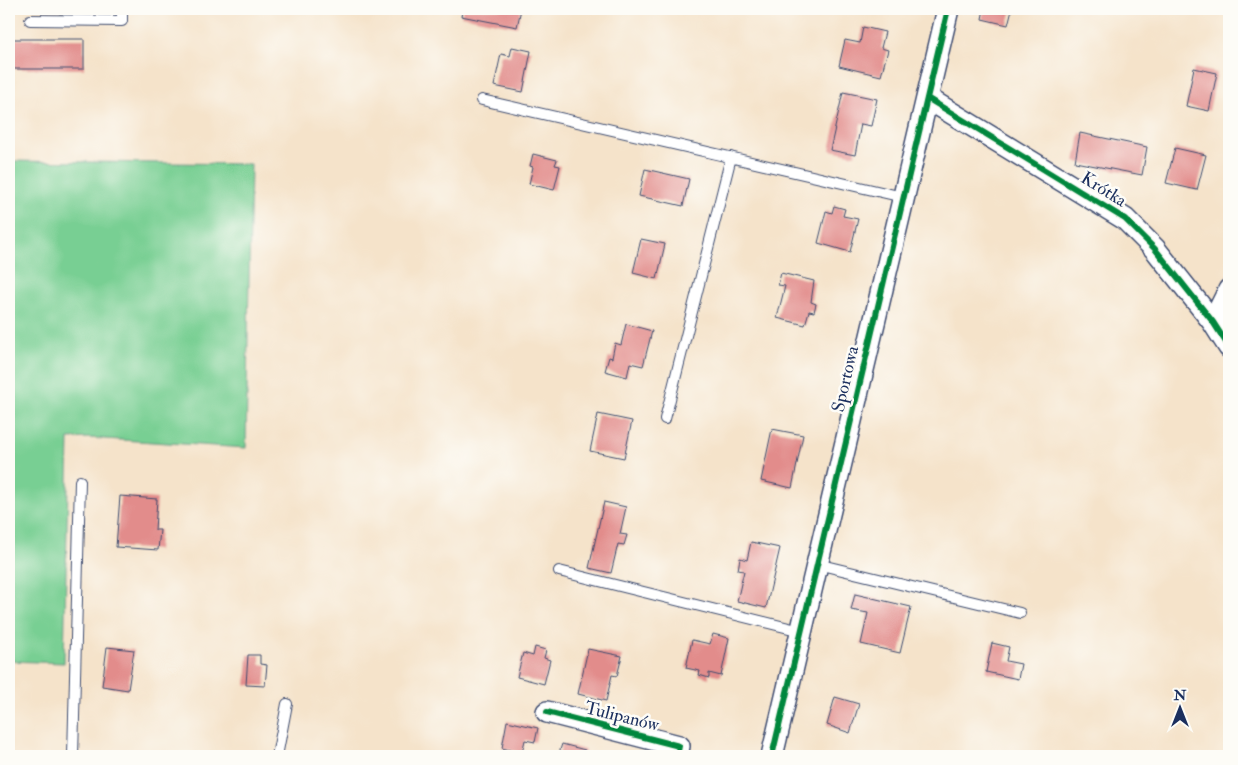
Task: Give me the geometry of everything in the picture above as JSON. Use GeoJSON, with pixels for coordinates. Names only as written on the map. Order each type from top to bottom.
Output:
{"type":"FeatureCollection","features":[{"type":"Feature","properties":{"kind":"street","name":"Sportowa"},"geometry":{"type":"LineString","coordinates":[[772,756],[948,9]]}},
{"type":"Feature","properties":{"kind":"street","name":"Krótka"},"geometry":{"type":"LineString","coordinates":[[927,98],[1125,220],[1155,249],[1213,322],[1229,347]]}},
{"type":"Feature","properties":{"kind":"street"},"geometry":{"type":"LineString","coordinates":[[1213,322],[1229,290]]}},
{"type":"Feature","properties":{"kind":"street","name":"Tulipanów"},"geometry":{"type":"LineString","coordinates":[[547,712],[679,746],[677,756]]}},
{"type":"Feature","properties":{"kind":"lane"},"geometry":{"type":"LineString","coordinates":[[30,20],[122,21],[122,9]]}},
{"type":"Feature","properties":{"kind":"lane"},"geometry":{"type":"LineString","coordinates":[[482,100],[903,197]]}},
{"type":"Feature","properties":{"kind":"lane"},"geometry":{"type":"LineString","coordinates":[[665,419],[731,157]]}},
{"type":"Feature","properties":{"kind":"lane"},"geometry":{"type":"LineString","coordinates":[[73,756],[80,481]]}},
{"type":"Feature","properties":{"kind":"lane"},"geometry":{"type":"LineString","coordinates":[[817,564],[1020,613]]}},
{"type":"Feature","properties":{"kind":"lane"},"geometry":{"type":"LineString","coordinates":[[559,572],[801,631]]}},
{"type":"Feature","properties":{"kind":"lane"},"geometry":{"type":"LineString","coordinates":[[276,756],[287,704]]}},
{"type":"Feature","properties":{"kind":"green space"},"geometry":{"type":"Polygon","coordinates":[[[9,161],[251,164],[246,448],[89,438],[69,439],[64,663],[9,661],[9,161]]]}},
{"type":"Feature","properties":{"kind":"building"},"geometry":{"type":"Polygon","coordinates":[[[9,9],[11,9],[11,39],[84,39],[84,69],[11,69],[11,107],[9,107],[9,9]]]}},
{"type":"Feature","properties":{"kind":"building"},"geometry":{"type":"Polygon","coordinates":[[[463,9],[521,9],[517,27],[461,16],[463,9]]]}},
{"type":"Feature","properties":{"kind":"building"},"geometry":{"type":"Polygon","coordinates":[[[984,9],[1012,9],[1008,25],[982,19],[984,9]]]}},
{"type":"Feature","properties":{"kind":"building"},"geometry":{"type":"Polygon","coordinates":[[[863,27],[885,32],[881,48],[888,50],[881,76],[839,66],[845,40],[860,43],[863,27]]]}},
{"type":"Feature","properties":{"kind":"building"},"geometry":{"type":"Polygon","coordinates":[[[512,47],[531,51],[523,92],[494,86],[501,54],[510,56],[512,47]]]}},
{"type":"Feature","properties":{"kind":"building"},"geometry":{"type":"Polygon","coordinates":[[[1194,68],[1217,73],[1209,111],[1186,106],[1194,68]]]}},
{"type":"Feature","properties":{"kind":"building"},"geometry":{"type":"Polygon","coordinates":[[[843,92],[877,99],[871,126],[861,124],[855,155],[830,150],[843,92]]]}},
{"type":"Feature","properties":{"kind":"building"},"geometry":{"type":"Polygon","coordinates":[[[1080,133],[1147,147],[1142,175],[1075,162],[1080,133]]]}},
{"type":"Feature","properties":{"kind":"building"},"geometry":{"type":"Polygon","coordinates":[[[1175,148],[1206,155],[1197,190],[1166,183],[1175,148]]]}},
{"type":"Feature","properties":{"kind":"building"},"geometry":{"type":"Polygon","coordinates":[[[533,154],[557,160],[555,165],[560,166],[554,190],[529,184],[533,167],[530,166],[533,154]]]}},
{"type":"Feature","properties":{"kind":"building"},"geometry":{"type":"Polygon","coordinates":[[[645,169],[689,179],[683,206],[639,196],[645,169]]]}},
{"type":"Feature","properties":{"kind":"building"},"geometry":{"type":"Polygon","coordinates":[[[834,206],[845,209],[843,216],[858,219],[850,252],[818,243],[826,211],[832,213],[834,206]]]}},
{"type":"Feature","properties":{"kind":"building"},"geometry":{"type":"Polygon","coordinates":[[[641,239],[665,244],[657,279],[633,273],[641,239]]]}},
{"type":"Feature","properties":{"kind":"building"},"geometry":{"type":"Polygon","coordinates":[[[781,273],[814,281],[811,302],[816,304],[814,312],[809,311],[805,325],[777,318],[785,286],[778,285],[781,273]]]}},
{"type":"Feature","properties":{"kind":"building"},"geometry":{"type":"Polygon","coordinates":[[[626,324],[652,331],[643,366],[630,363],[627,377],[605,371],[609,357],[612,358],[615,343],[621,345],[626,324]]]}},
{"type":"Feature","properties":{"kind":"building"},"geometry":{"type":"Polygon","coordinates":[[[598,414],[632,421],[624,458],[590,451],[598,414]]]}},
{"type":"Feature","properties":{"kind":"building"},"geometry":{"type":"Polygon","coordinates":[[[772,429],[803,435],[792,488],[761,481],[772,429]]]}},
{"type":"Feature","properties":{"kind":"building"},"geometry":{"type":"Polygon","coordinates":[[[120,496],[157,499],[155,530],[160,530],[158,550],[116,547],[120,496]]]}},
{"type":"Feature","properties":{"kind":"building"},"geometry":{"type":"Polygon","coordinates":[[[604,502],[626,507],[620,534],[627,535],[624,545],[618,544],[611,573],[589,568],[604,502]]]}},
{"type":"Feature","properties":{"kind":"building"},"geometry":{"type":"Polygon","coordinates":[[[751,542],[780,548],[766,608],[737,601],[744,571],[738,570],[740,558],[747,560],[751,542]]]}},
{"type":"Feature","properties":{"kind":"building"},"geometry":{"type":"Polygon","coordinates":[[[855,594],[911,607],[900,653],[861,644],[868,613],[851,610],[855,594]]]}},
{"type":"Feature","properties":{"kind":"building"},"geometry":{"type":"Polygon","coordinates":[[[713,634],[729,638],[721,676],[709,673],[709,678],[699,675],[700,671],[686,668],[692,640],[710,644],[713,634]]]}},
{"type":"Feature","properties":{"kind":"building"},"geometry":{"type":"Polygon","coordinates":[[[992,643],[1009,647],[1006,661],[1021,664],[1018,679],[986,672],[992,643]]]}},
{"type":"Feature","properties":{"kind":"building"},"geometry":{"type":"Polygon","coordinates":[[[107,647],[134,650],[128,690],[102,686],[107,647]]]}},
{"type":"Feature","properties":{"kind":"building"},"geometry":{"type":"Polygon","coordinates":[[[535,647],[546,650],[544,658],[550,660],[544,684],[517,677],[523,653],[533,656],[535,647]]]}},
{"type":"Feature","properties":{"kind":"building"},"geometry":{"type":"Polygon","coordinates":[[[588,649],[622,656],[617,676],[612,675],[606,701],[578,694],[588,649]]]}},
{"type":"Feature","properties":{"kind":"building"},"geometry":{"type":"Polygon","coordinates":[[[248,655],[260,655],[260,664],[267,665],[265,686],[246,685],[248,655]]]}},
{"type":"Feature","properties":{"kind":"building"},"geometry":{"type":"Polygon","coordinates":[[[835,697],[859,704],[850,733],[827,725],[835,697]]]}},
{"type":"Feature","properties":{"kind":"building"},"geometry":{"type":"Polygon","coordinates":[[[507,721],[538,728],[535,742],[525,740],[522,753],[502,748],[507,721]]]}},
{"type":"Feature","properties":{"kind":"building"},"geometry":{"type":"Polygon","coordinates":[[[562,744],[585,750],[584,756],[558,756],[562,744]]]}},
{"type":"Feature","properties":{"kind":"cycle path"},"geometry":{"type":"LineString","coordinates":[[772,756],[948,9]]}},
{"type":"Feature","properties":{"kind":"cycle path"},"geometry":{"type":"LineString","coordinates":[[927,98],[1125,219],[1155,249],[1213,322],[1229,347]]}},
{"type":"Feature","properties":{"kind":"cycle path"},"geometry":{"type":"LineString","coordinates":[[547,712],[679,746],[677,756]]}}]}
